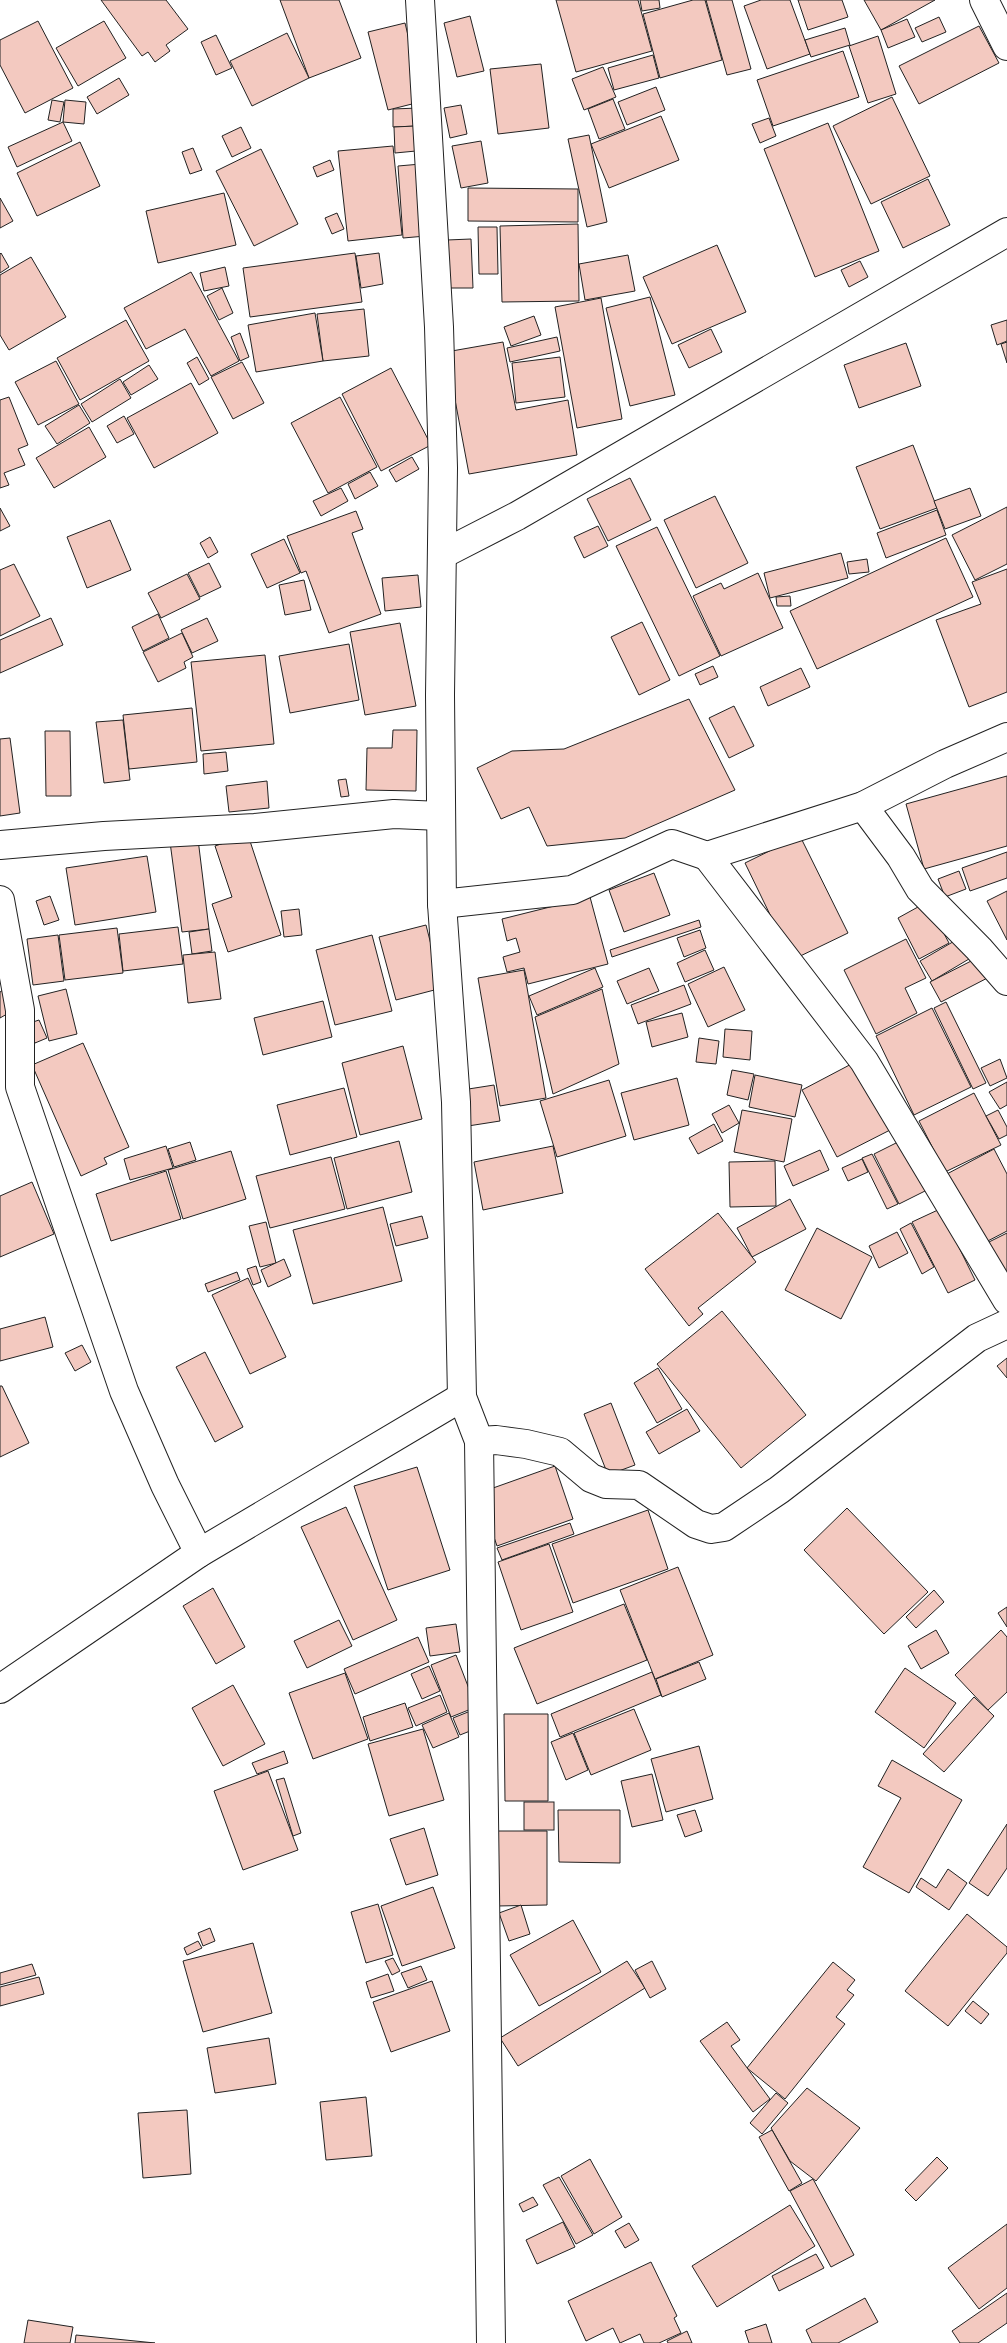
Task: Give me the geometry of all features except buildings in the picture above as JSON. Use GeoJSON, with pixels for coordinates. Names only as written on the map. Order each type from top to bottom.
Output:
{"type":"FeatureCollection","features":[{"type":"Feature","properties":{"kind":"street"},"geometry":{"type":"LineString","coordinates":[[420,0],[439,327],[443,554],[441,593],[442,904],[456,1102],[462,1398],[480,1441],[491,2343]]}},
{"type":"Feature","properties":{"kind":"street"},"geometry":{"type":"LineString","coordinates":[[984,0],[1007,46]]}},
{"type":"Feature","properties":{"kind":"street"},"geometry":{"type":"LineString","coordinates":[[443,554],[517,516],[1007,232]]}},
{"type":"Feature","properties":{"kind":"street"},"geometry":{"type":"LineString","coordinates":[[707,856],[863,806],[945,764],[1007,737]]}},
{"type":"Feature","properties":{"kind":"street"},"geometry":{"type":"LineString","coordinates":[[863,806],[901,857],[920,889],[980,949],[1007,981]]}},
{"type":"Feature","properties":{"kind":"street"},"geometry":{"type":"LineString","coordinates":[[0,845],[104,836],[246,829],[394,814],[441,816]]}},
{"type":"Feature","properties":{"kind":"street"},"geometry":{"type":"LineString","coordinates":[[442,904],[572,890],[672,844],[707,856],[864,1061],[1007,1300]]}},
{"type":"Feature","properties":{"kind":"street"},"geometry":{"type":"LineString","coordinates":[[0,900],[20,1010],[20,1087],[124,1391],[165,1485],[199,1552]]}},
{"type":"Feature","properties":{"kind":"street"},"geometry":{"type":"LineString","coordinates":[[480,1441],[496,1440],[526,1444],[560,1452],[590,1478],[606,1484],[639,1486],[696,1524],[711,1529],[724,1527],[779,1490],[977,1338],[1007,1324]]}},
{"type":"Feature","properties":{"kind":"street"},"geometry":{"type":"LineString","coordinates":[[0,1689],[199,1552],[462,1398]]}}]}
